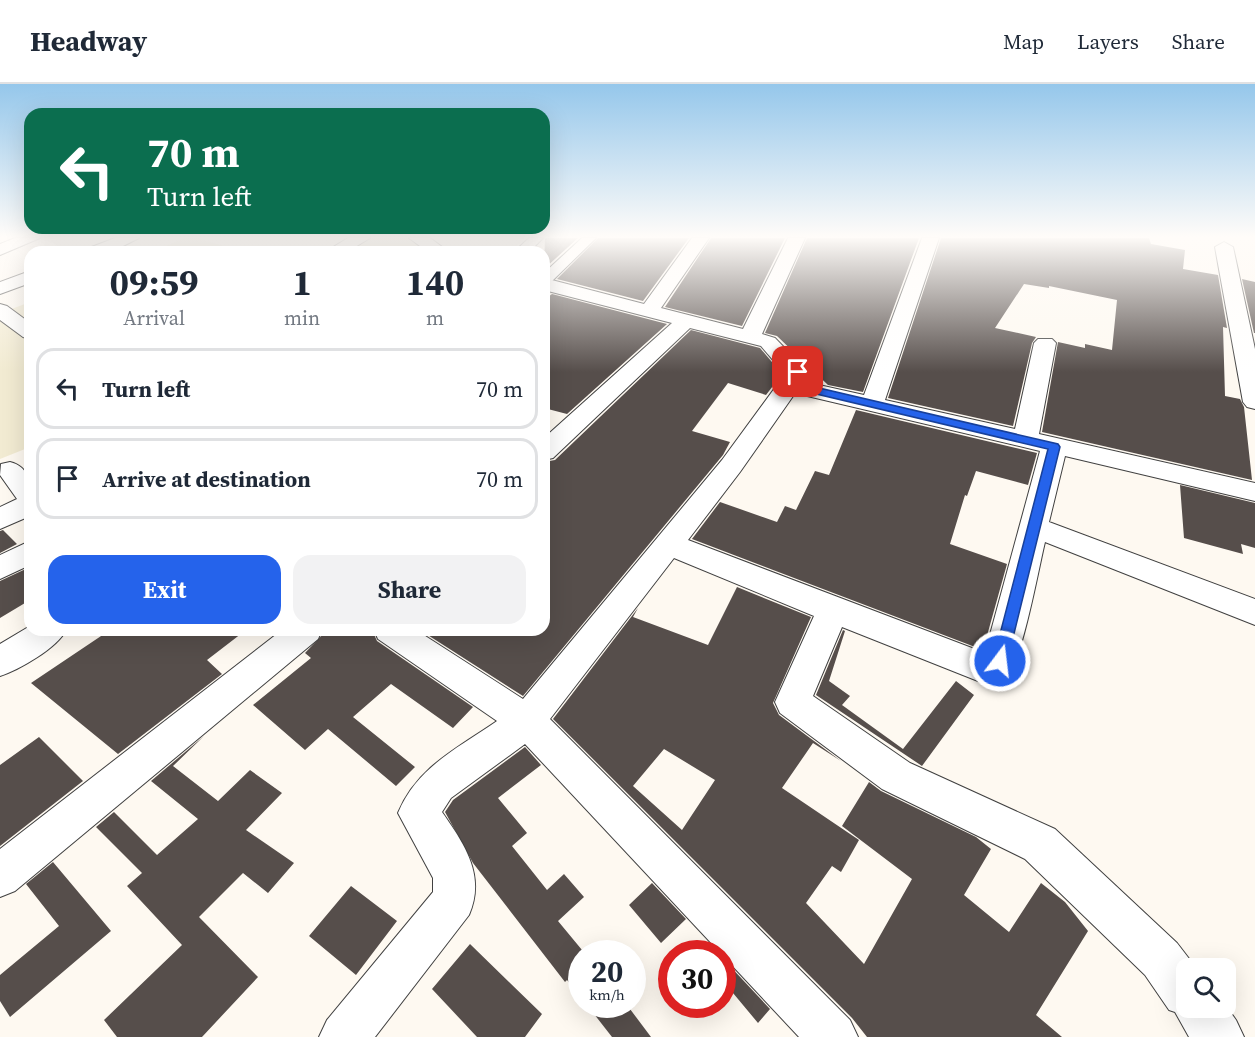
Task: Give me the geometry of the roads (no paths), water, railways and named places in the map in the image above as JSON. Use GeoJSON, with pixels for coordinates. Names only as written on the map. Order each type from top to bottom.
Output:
{"type":"FeatureCollection","features":[{"type":"Feature","properties":{"kind":"street"},"geometry":{"type":"LineString","coordinates":[[0,288],[15,282]]}},
{"type":"Feature","properties":{"kind":"street"},"geometry":{"type":"LineString","coordinates":[[649,311],[669,282]]}},
{"type":"Feature","properties":{"kind":"street"},"geometry":{"type":"LineString","coordinates":[[750,337],[776,282]]}},
{"type":"Feature","properties":{"kind":"street"},"geometry":{"type":"LineString","coordinates":[[872,405],[915,282]]}},
{"type":"Feature","properties":{"kind":"street"},"geometry":{"type":"LineString","coordinates":[[1231,282],[1255,402]]}},
{"type":"Feature","properties":{"kind":"street"},"geometry":{"type":"LineString","coordinates":[[550,285],[768,342],[798,372],[812,390],[1255,492]]}},
{"type":"Feature","properties":{"kind":"street"},"geometry":{"type":"LineString","coordinates":[[0,310],[24,328]]}},
{"type":"Feature","properties":{"kind":"street"},"geometry":{"type":"LineString","coordinates":[[550,446],[686,321]]}},
{"type":"Feature","properties":{"kind":"street"},"geometry":{"type":"LineString","coordinates":[[669,544],[978,667],[993,668],[1000,661],[1035,527],[1045,343]]}},
{"type":"Feature","properties":{"kind":"street"},"geometry":{"type":"LineString","coordinates":[[344,1037],[454,900],[455,876],[439,844],[418,813],[438,784],[527,722],[731,466],[798,372]]}},
{"type":"Feature","properties":{"kind":"street"},"geometry":{"type":"LineString","coordinates":[[10,470],[24,489]]}},
{"type":"Feature","properties":{"kind":"street"},"geometry":{"type":"LineString","coordinates":[[0,519],[24,507]]}},
{"type":"Feature","properties":{"kind":"street"},"geometry":{"type":"LineString","coordinates":[[1035,527],[1255,612]]}},
{"type":"Feature","properties":{"kind":"street"},"geometry":{"type":"LineString","coordinates":[[0,568],[24,555]]}},
{"type":"Feature","properties":{"kind":"street"},"geometry":{"type":"LineString","coordinates":[[833,610],[793,702],[896,776],[1040,844],[1161,959],[1176,979]]}},
{"type":"Feature","properties":{"kind":"street"},"geometry":{"type":"LineString","coordinates":[[0,662],[41,636]]}},
{"type":"Feature","properties":{"kind":"street"},"geometry":{"type":"LineString","coordinates":[[0,876],[299,636]]}},
{"type":"Feature","properties":{"kind":"street"},"geometry":{"type":"LineString","coordinates":[[399,636],[527,722],[833,1037]]}},
{"type":"Feature","properties":{"kind":"street"},"geometry":{"type":"LineString","coordinates":[[1205,1018],[1219,1037]]}}]}
